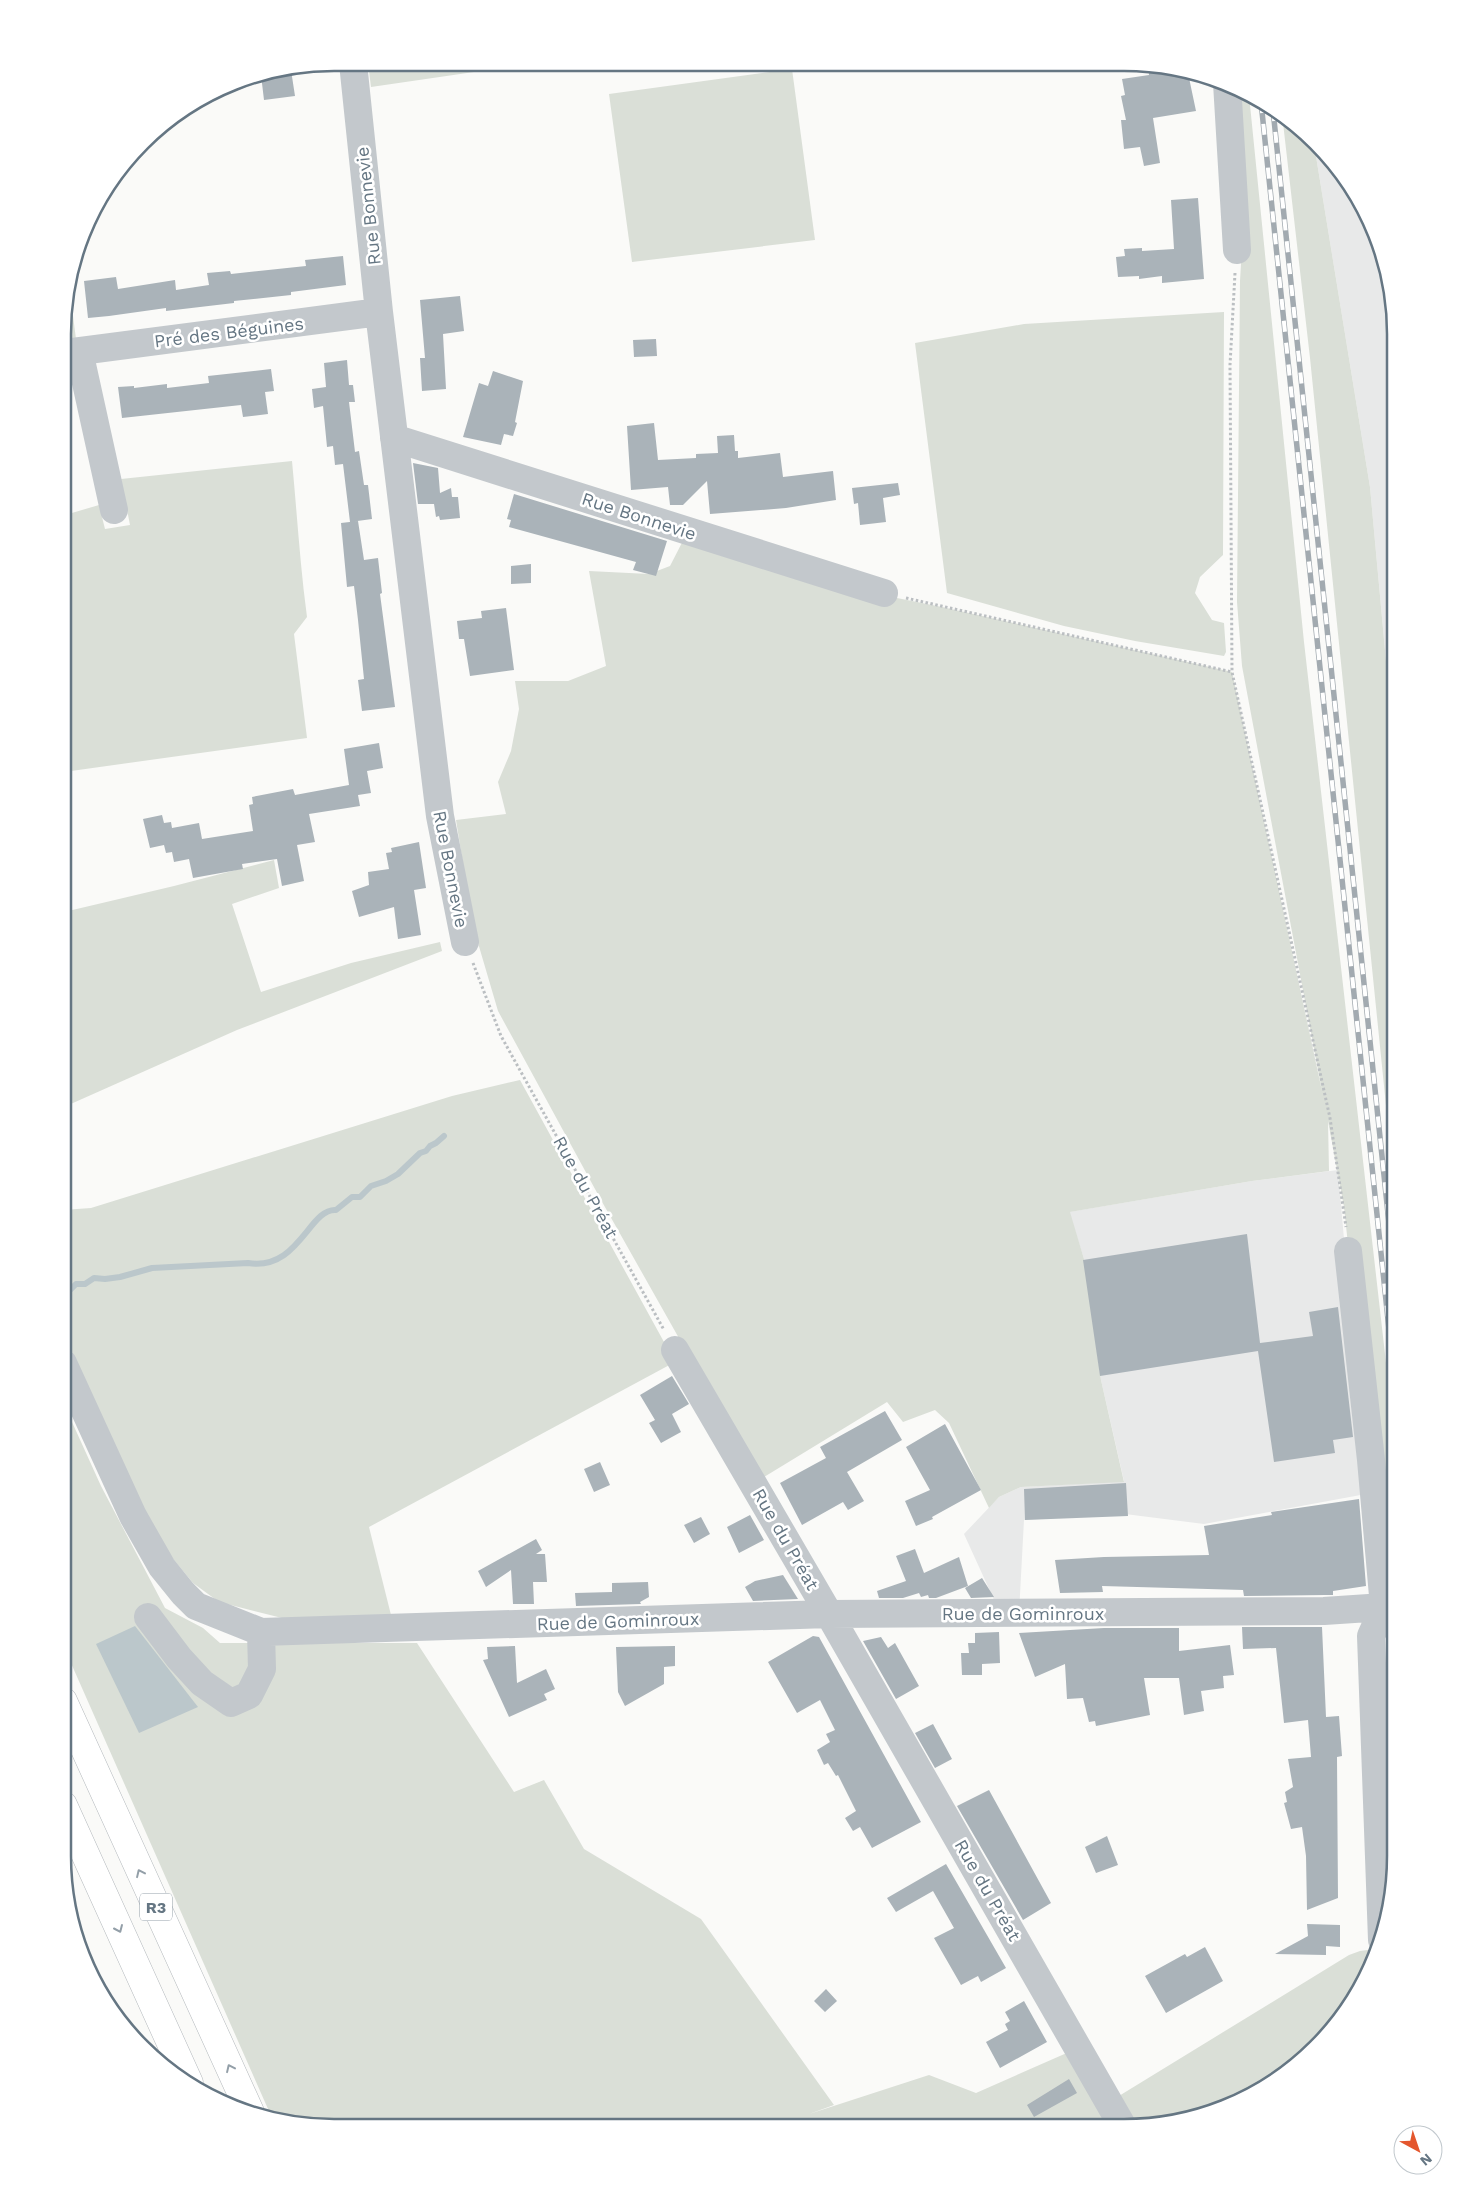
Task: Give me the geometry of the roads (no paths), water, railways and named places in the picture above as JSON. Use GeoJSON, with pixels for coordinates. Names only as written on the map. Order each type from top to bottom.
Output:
{"type":"FeatureCollection","features":[{"type":"Feature","properties":{"kind":"highway","name":"R3"},"geometry":{"type":"LineString","coordinates":[[71,1719],[246,2104]]}},
{"type":"Feature","properties":{"kind":"highway","name":"R3"},"geometry":{"type":"LineString","coordinates":[[71,1823],[183,2071]]}},
{"type":"Feature","properties":{"kind":"street","name":"Rue Bonnevie"},"geometry":{"type":"LineString","coordinates":[[354,71],[379,312],[440,816],[465,942]]}},
{"type":"Feature","properties":{"kind":"street"},"geometry":{"type":"LineString","coordinates":[[1228,93],[1237,250]]}},
{"type":"Feature","properties":{"kind":"street","name":"Pré des Béguines"},"geometry":{"type":"LineString","coordinates":[[114,510],[72,352],[379,312]]}},
{"type":"Feature","properties":{"kind":"street","name":"Rue Bonnevie"},"geometry":{"type":"LineString","coordinates":[[394,438],[884,593]]}},
{"type":"Feature","properties":{"kind":"street"},"geometry":{"type":"LineString","coordinates":[[1348,1251],[1371,1460],[1387,1583]]}},
{"type":"Feature","properties":{"kind":"street","name":"Rue du Préat"},"geometry":{"type":"LineString","coordinates":[[675,1350],[1119,2119]]}},
{"type":"Feature","properties":{"kind":"street","name":"Rue de Gominroux"},"geometry":{"type":"LineString","coordinates":[[71,1386],[133,1516],[162,1567],[196,1606],[261,1632],[829,1614],[1324,1611],[1387,1606]]}},
{"type":"Feature","properties":{"kind":"street"},"geometry":{"type":"LineString","coordinates":[[1381,1910],[1376,1725],[1371,1636],[1387,1611]]}},
{"type":"Feature","properties":{"kind":"street"},"geometry":{"type":"LineString","coordinates":[[148,1617],[179,1658],[196,1676],[231,1703],[249,1695],[262,1669],[261,1632]]}},
{"type":"Feature","properties":{"kind":"waterway"},"geometry":{"type":"LineString","coordinates":[[71,1289],[76,1284],[85,1284],[94,1278],[120,1277],[152,1268],[265,1263],[279,1258],[291,1249],[318,1219],[327,1212],[336,1210],[352,1197],[360,1197],[371,1186],[386,1181],[398,1174],[420,1153],[426,1151],[444,1136]]}},
{"type":"Feature","properties":{"kind":"railway"},"geometry":{"type":"LineString","coordinates":[[1262,111],[1387,1310]]}},
{"type":"Feature","properties":{"kind":"railway"},"geometry":{"type":"LineString","coordinates":[[1274,119],[1387,1204]]}}]}
